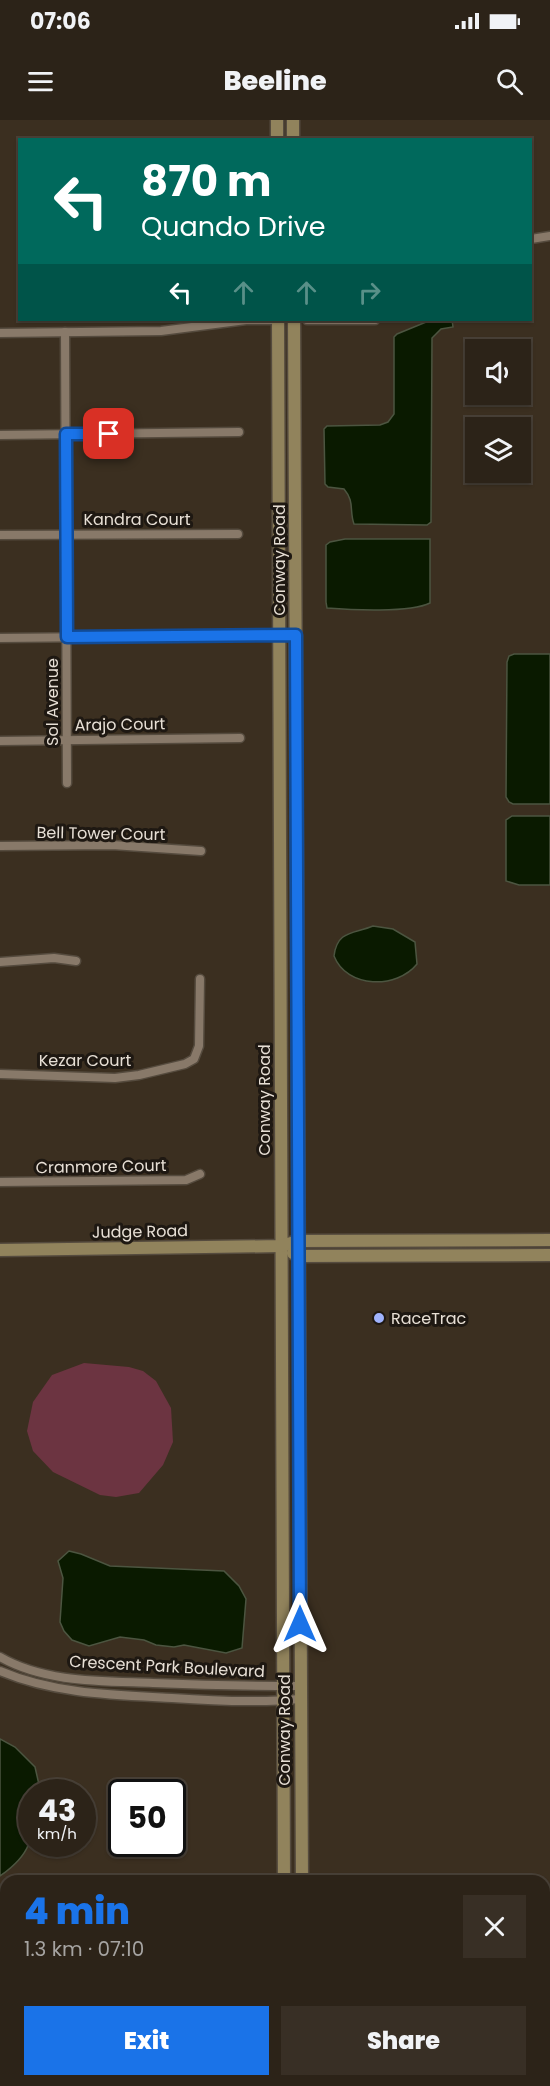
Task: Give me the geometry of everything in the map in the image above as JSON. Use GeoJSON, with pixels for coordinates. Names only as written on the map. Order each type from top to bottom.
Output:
{"type":"FeatureCollection","features":[{"type":"Feature","properties":{"kind":"main road"},"geometry":{"type":"LineString","coordinates":[[276,120],[277,138]]}},
{"type":"Feature","properties":{"kind":"main road"},"geometry":{"type":"LineString","coordinates":[[293,120],[293,138]]}},
{"type":"Feature","properties":{"kind":"main road","name":"Conway Road"},"geometry":{"type":"LineString","coordinates":[[278,321],[284,1875]]}},
{"type":"Feature","properties":{"kind":"main road","name":"Conway Road"},"geometry":{"type":"LineString","coordinates":[[294,321],[302,1875]]}},
{"type":"Feature","properties":{"kind":"main road"},"geometry":{"type":"LineString","coordinates":[[280,872],[286,889],[296,901]]}},
{"type":"Feature","properties":{"kind":"main road","name":"Judge Road"},"geometry":{"type":"LineString","coordinates":[[0,1250],[281,1246],[298,1241],[550,1240]]}},
{"type":"Feature","properties":{"kind":"main road"},"geometry":{"type":"LineString","coordinates":[[281,1246],[298,1256],[550,1255]]}},
{"type":"Feature","properties":{"kind":"main road"},"geometry":{"type":"LineString","coordinates":[[282,1439],[289,1458],[299,1469]]}},
{"type":"Feature","properties":{"kind":"street"},"geometry":{"type":"LineString","coordinates":[[532,238],[550,236]]}},
{"type":"Feature","properties":{"kind":"street"},"geometry":{"type":"LineString","coordinates":[[0,333],[161,331],[238,321]]}},
{"type":"Feature","properties":{"kind":"street","name":"Sol Avenue"},"geometry":{"type":"LineString","coordinates":[[65,332],[67,783]]}},
{"type":"Feature","properties":{"kind":"street"},"geometry":{"type":"LineString","coordinates":[[0,435],[239,432]]}},
{"type":"Feature","properties":{"kind":"street","name":"Kandra Court"},"geometry":{"type":"LineString","coordinates":[[0,535],[238,534]]}},
{"type":"Feature","properties":{"kind":"street"},"geometry":{"type":"LineString","coordinates":[[0,638],[296,635]]}},
{"type":"Feature","properties":{"kind":"street","name":"Arajo Court"},"geometry":{"type":"LineString","coordinates":[[0,741],[240,738]]}},
{"type":"Feature","properties":{"kind":"street","name":"Bell Tower Court"},"geometry":{"type":"LineString","coordinates":[[0,846],[112,844],[201,851]]}},
{"type":"Feature","properties":{"kind":"street"},"geometry":{"type":"LineString","coordinates":[[0,962],[54,958],[76,961]]}},
{"type":"Feature","properties":{"kind":"street","name":"Kezar Court"},"geometry":{"type":"LineString","coordinates":[[0,1074],[115,1078],[185,1064],[194,1059],[199,1046],[200,979]]}},
{"type":"Feature","properties":{"kind":"street","name":"Cranmore Court"},"geometry":{"type":"LineString","coordinates":[[0,1182],[186,1180],[200,1174]]}},
{"type":"Feature","properties":{"kind":"street","name":"Crescent Park Boulevard"},"geometry":{"type":"LineString","coordinates":[[0,1657],[15,1666],[72,1678],[204,1685],[283,1686],[300,1692]]}},
{"type":"Feature","properties":{"kind":"street","name":"Crescent Park Boulevard"},"geometry":{"type":"LineString","coordinates":[[0,1671],[79,1693],[204,1700],[283,1701],[300,1692]]}},
{"type":"Feature","properties":{"kind":"street"},"geometry":{"type":"LineString","coordinates":[[204,1685],[204,1700]]}},
{"type":"Feature","properties":{"kind":"shaded area"},"geometry":{"type":"Polygon","coordinates":[[[429,321],[452,321],[453,327],[441,329],[432,338],[431,522],[427,525],[354,524],[351,502],[344,489],[328,487],[325,484],[324,429],[327,426],[380,425],[388,422],[394,414],[394,337],[429,321]]]}},
{"type":"Feature","properties":{"kind":"shaded area"},"geometry":{"type":"Polygon","coordinates":[[[345,539],[430,539],[430,603],[395,610],[327,608],[326,545],[345,539]]]}},
{"type":"Feature","properties":{"kind":"shaded area"},"geometry":{"type":"Polygon","coordinates":[[[550,654],[550,804],[513,804],[506,797],[507,662],[509,656],[550,654]]]}},
{"type":"Feature","properties":{"kind":"shaded area"},"geometry":{"type":"Polygon","coordinates":[[[512,816],[550,816],[550,885],[519,885],[506,881],[506,820],[512,816]]]}},
{"type":"Feature","properties":{"kind":"shaded area"},"geometry":{"type":"Polygon","coordinates":[[[373,926],[393,929],[415,942],[417,964],[397,978],[373,982],[350,975],[340,967],[334,956],[339,941],[348,934],[373,926]]]}},
{"type":"Feature","properties":{"kind":"shaded area"},"geometry":{"type":"Polygon","coordinates":[[[84,1363],[129,1367],[143,1371],[156,1381],[171,1408],[173,1442],[163,1465],[139,1493],[116,1497],[100,1495],[53,1472],[33,1451],[27,1431],[33,1402],[52,1375],[84,1363]]]}},
{"type":"Feature","properties":{"kind":"shaded area"},"geometry":{"type":"Polygon","coordinates":[[[69,1551],[110,1566],[224,1571],[239,1586],[246,1599],[242,1648],[226,1653],[184,1645],[174,1647],[156,1645],[144,1640],[120,1637],[89,1646],[72,1640],[60,1622],[63,1578],[58,1561],[69,1551]]]}},
{"type":"Feature","properties":{"kind":"shaded area"},"geometry":{"type":"Polygon","coordinates":[[[0,1739],[15,1747],[35,1767],[38,1779],[18,1779],[18,1857],[22,1857],[1,1875],[0,1739]]]}},
{"type":"Feature","properties":{"kind":"place","name":"RaceTrac"},"geometry":{"type":"Point","coordinates":[379,1318]}},
{"type":"Feature","properties":{"kind":"route"},"geometry":{"type":"LineString","coordinates":[[109,434],[66,434],[67,637],[296,635],[300,1624]]}}]}
